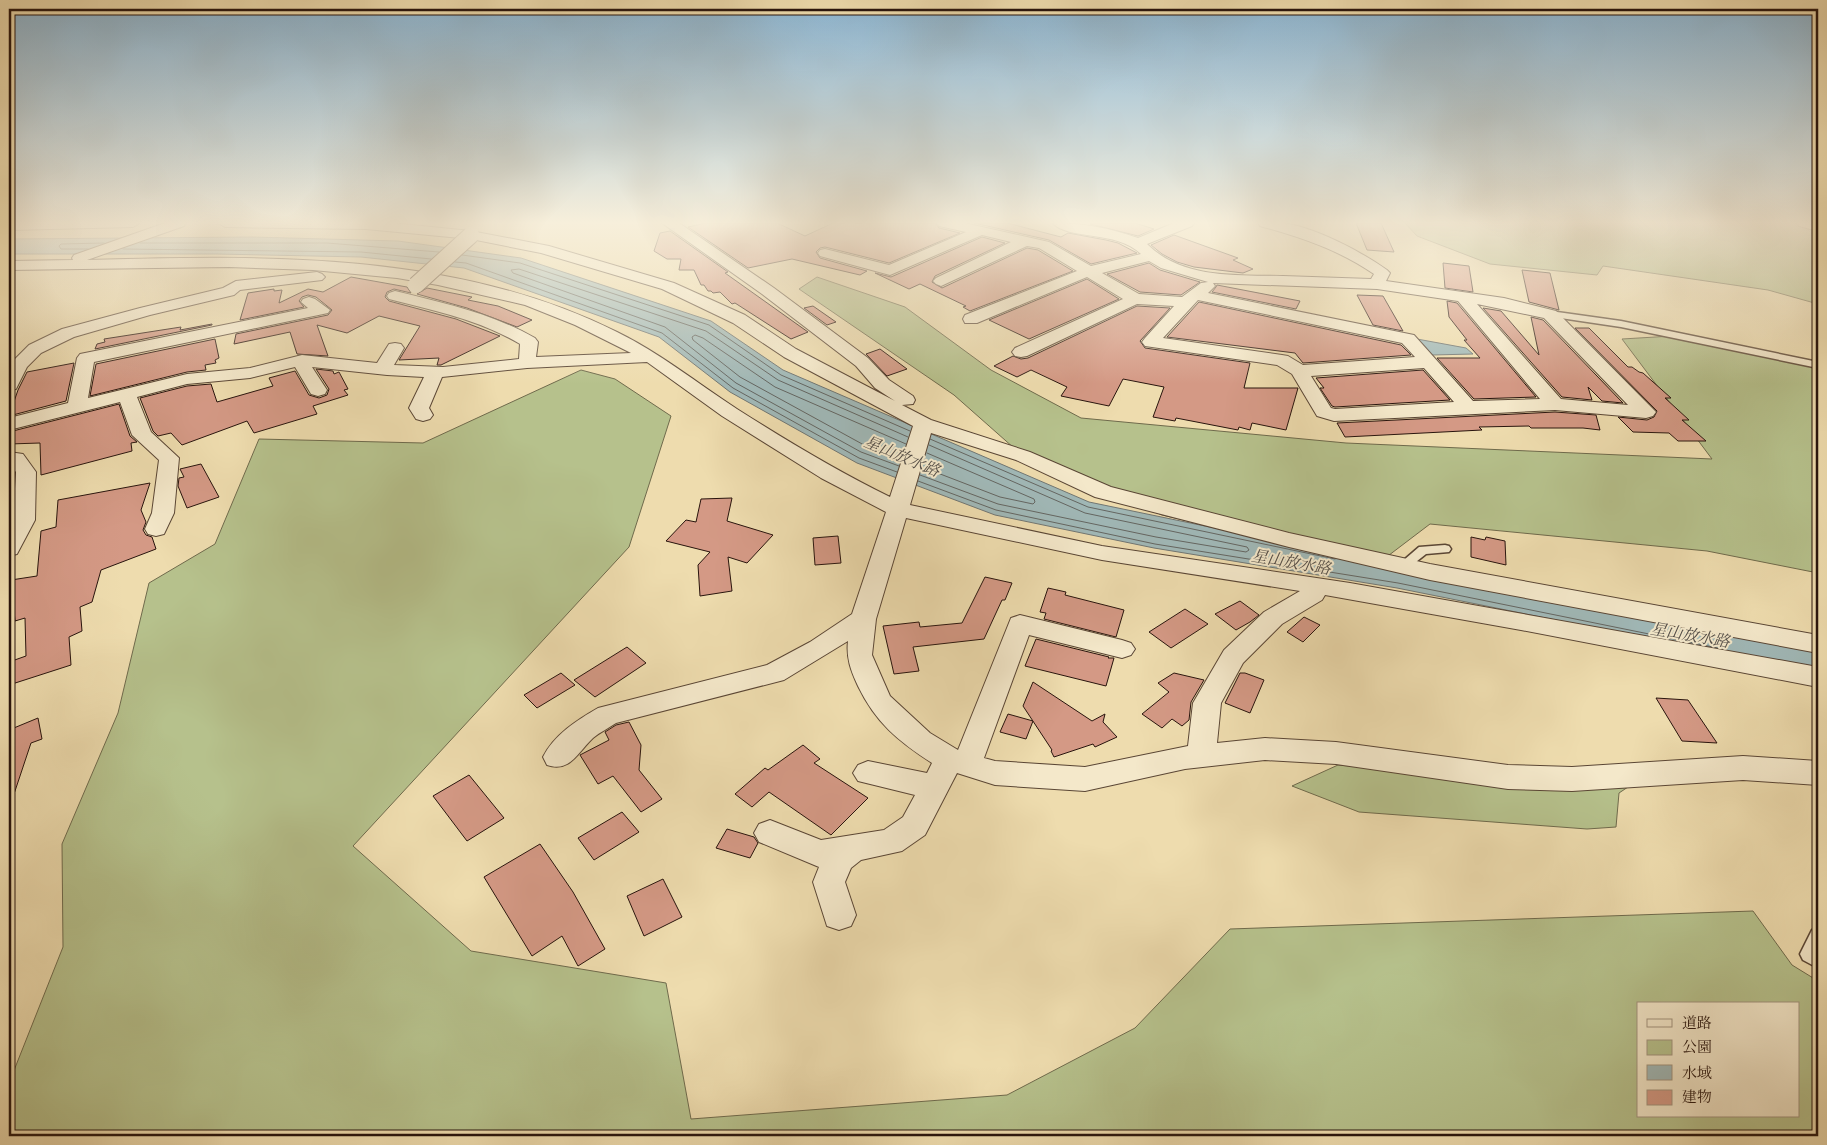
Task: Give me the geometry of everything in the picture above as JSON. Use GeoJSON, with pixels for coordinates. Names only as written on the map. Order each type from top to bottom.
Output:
{"type":"FeatureCollection","features":[{"type":"Feature","properties":{"kind":"street"},"geometry":{"type":"LineString","coordinates":[[9,281],[23,276]]}},
{"type":"Feature","properties":{"kind":"street"},"geometry":{"type":"LineString","coordinates":[[10,378],[19,365],[35,349],[68,333],[146,311],[228,292],[236,286],[324,276]]}},
{"type":"Feature","properties":{"kind":"street"},"geometry":{"type":"LineString","coordinates":[[419,276],[538,303],[626,343],[651,357],[737,418],[828,474],[897,509],[1102,553],[1312,585],[1521,621],[1818,677]]}},
{"type":"Feature","properties":{"kind":"street"},"geometry":{"type":"LineString","coordinates":[[425,276],[416,285],[395,296],[469,314],[515,333],[529,342],[527,363]]}},
{"type":"Feature","properties":{"kind":"street"},"geometry":{"type":"LineString","coordinates":[[636,276],[668,286],[738,319],[790,353],[924,424],[1022,456],[1103,492],[1280,538],[1404,566],[1818,644]]}},
{"type":"Feature","properties":{"kind":"street"},"geometry":{"type":"LineString","coordinates":[[747,276],[862,362],[882,384],[907,401],[924,424]]}},
{"type":"Feature","properties":{"kind":"street"},"geometry":{"type":"LineString","coordinates":[[941,281],[951,276]]}},
{"type":"Feature","properties":{"kind":"street"},"geometry":{"type":"LineString","coordinates":[[971,319],[1076,276]]}},
{"type":"Feature","properties":{"kind":"street"},"geometry":{"type":"LineString","coordinates":[[1095,276],[1135,298]]}},
{"type":"Feature","properties":{"kind":"street"},"geometry":{"type":"LineString","coordinates":[[1207,276],[1216,279],[1377,284],[1462,296],[1550,314],[1646,412],[1556,404],[1334,415],[1324,412],[1299,371],[1282,360],[1151,342],[1190,299],[1216,279]]}},
{"type":"Feature","properties":{"kind":"street"},"geometry":{"type":"LineString","coordinates":[[1377,284],[1380,276]]}},
{"type":"Feature","properties":{"kind":"street"},"geometry":{"type":"LineString","coordinates":[[1462,296],[1556,404]]}},
{"type":"Feature","properties":{"kind":"street"},"geometry":{"type":"LineString","coordinates":[[1021,352],[1135,298],[1190,299],[1408,339],[1426,362],[1468,407]]}},
{"type":"Feature","properties":{"kind":"street"},"geometry":{"type":"LineString","coordinates":[[77,407],[86,358],[322,310],[309,302]]}},
{"type":"Feature","properties":{"kind":"street"},"geometry":{"type":"LineString","coordinates":[[382,369],[396,348]]}},
{"type":"Feature","properties":{"kind":"street"},"geometry":{"type":"LineString","coordinates":[[9,424],[187,379],[250,373],[300,361],[435,372],[527,363],[651,357]]}},
{"type":"Feature","properties":{"kind":"street"},"geometry":{"type":"LineString","coordinates":[[300,361],[318,390]]}},
{"type":"Feature","properties":{"kind":"street"},"geometry":{"type":"LineString","coordinates":[[1299,371],[1426,362]]}},
{"type":"Feature","properties":{"kind":"street"},"geometry":{"type":"LineString","coordinates":[[423,415],[419,408],[435,372]]}},
{"type":"Feature","properties":{"kind":"street"},"geometry":{"type":"LineString","coordinates":[[127,395],[142,435],[169,458],[163,513],[156,529]]}},
{"type":"Feature","properties":{"kind":"street"},"geometry":{"type":"LineString","coordinates":[[924,424],[863,619],[859,655],[880,703],[902,726],[920,741],[958,762],[995,773],[1039,778],[1085,778],[1201,756],[1265,749],[1336,753],[1508,777],[1572,779],[1742,768],[1818,773]]}},
{"type":"Feature","properties":{"kind":"street"},"geometry":{"type":"LineString","coordinates":[[9,458],[16,458],[26,472],[24,520],[9,550]]}},
{"type":"Feature","properties":{"kind":"street"},"geometry":{"type":"LineString","coordinates":[[1201,756],[1207,703],[1234,657],[1273,618],[1312,594],[1312,585]]}},
{"type":"Feature","properties":{"kind":"street"},"geometry":{"type":"LineString","coordinates":[[556,757],[585,729],[608,715],[775,673],[819,648],[863,619]]}},
{"type":"Feature","properties":{"kind":"street"},"geometry":{"type":"LineString","coordinates":[[770,833],[820,854],[891,842],[914,826],[934,786],[958,762],[1020,624],[1122,649]]}},
{"type":"Feature","properties":{"kind":"street"},"geometry":{"type":"LineString","coordinates":[[868,773],[934,786]]}},
{"type":"Feature","properties":{"kind":"street"},"geometry":{"type":"LineString","coordinates":[[839,915],[829,882],[839,859],[854,848]]}},
{"type":"Feature","properties":{"kind":"lane"},"geometry":{"type":"LineString","coordinates":[[1550,314],[1621,324],[1818,365]]}},
{"type":"Feature","properties":{"kind":"lane"},"geometry":{"type":"LineString","coordinates":[[1404,566],[1423,550],[1445,550]]}},
{"type":"Feature","properties":{"kind":"lane"},"geometry":{"type":"LineString","coordinates":[[1818,936],[1809,954],[1818,959]]}},
{"type":"Feature","properties":{"kind":"green space"},"geometry":{"type":"Polygon","coordinates":[[[1675,276],[1818,276],[1818,304],[1768,290],[1675,276]]]}},
{"type":"Feature","properties":{"kind":"green space"},"geometry":{"type":"Polygon","coordinates":[[[817,277],[905,307],[991,370],[1081,418],[1346,443],[1712,459],[1622,339],[1672,336],[1818,367],[1818,573],[1707,551],[1430,524],[1376,565],[1162,515],[1023,456],[954,395],[799,289],[817,277]]]}},
{"type":"Feature","properties":{"kind":"green space"},"geometry":{"type":"Polygon","coordinates":[[[581,370],[615,379],[671,416],[629,547],[353,846],[471,951],[666,983],[691,1119],[1007,1095],[1135,1028],[1230,929],[1753,911],[1792,965],[1818,981],[1818,1136],[9,1136],[9,1083],[63,947],[62,844],[118,713],[149,583],[215,544],[259,439],[423,443],[581,370]]]}},
{"type":"Feature","properties":{"kind":"green space"},"geometry":{"type":"Polygon","coordinates":[[[1338,765],[1631,785],[1619,793],[1616,827],[1587,829],[1359,812],[1292,786],[1338,765]]]}},
{"type":"Feature","properties":{"kind":"water","name":"星山放水路"},"geometry":{"type":"Polygon","coordinates":[[[488,276],[577,276],[711,321],[783,370],[1089,502],[1533,594],[1818,648],[1818,673],[1397,588],[1154,548],[995,515],[857,463],[730,392],[659,337],[488,276]]]}},
{"type":"Feature","properties":{"kind":"water"},"geometry":{"type":"Polygon","coordinates":[[[1417,339],[1466,348],[1473,354],[1432,355],[1417,339]]]}},
{"type":"Feature","properties":{"kind":"building"},"geometry":{"type":"Polygon","coordinates":[[[697,276],[730,276],[808,332],[791,339],[735,303],[732,304],[720,292],[713,293],[708,291],[704,285],[701,285],[697,276]]]}},
{"type":"Feature","properties":{"kind":"building"},"geometry":{"type":"Polygon","coordinates":[[[882,276],[935,276],[932,282],[942,288],[967,276],[1059,276],[970,311],[963,307],[966,306],[920,284],[909,289],[882,276]]]}},
{"type":"Feature","properties":{"kind":"building"},"geometry":{"type":"Polygon","coordinates":[[[1111,276],[1181,276],[1200,282],[1181,295],[1140,292],[1111,276]]]}},
{"type":"Feature","properties":{"kind":"building"},"geometry":{"type":"Polygon","coordinates":[[[1444,276],[1471,276],[1473,292],[1445,288],[1444,276]]]}},
{"type":"Feature","properties":{"kind":"building"},"geometry":{"type":"Polygon","coordinates":[[[1523,276],[1551,276],[1559,310],[1529,302],[1523,276]]]}},
{"type":"Feature","properties":{"kind":"building"},"geometry":{"type":"Polygon","coordinates":[[[351,277],[407,287],[411,293],[394,289],[387,292],[385,297],[389,301],[456,319],[500,336],[441,365],[437,365],[439,358],[399,360],[420,326],[379,316],[347,333],[317,325],[328,356],[297,354],[290,332],[234,344],[236,334],[328,315],[332,310],[316,297],[308,295],[302,297],[299,301],[304,307],[240,320],[248,293],[274,289],[274,291],[282,290],[279,303],[308,289],[323,292],[351,277]]]}},
{"type":"Feature","properties":{"kind":"building"},"geometry":{"type":"Polygon","coordinates":[[[1087,279],[1119,299],[1029,339],[989,320],[1087,279]]]}},
{"type":"Feature","properties":{"kind":"building"},"geometry":{"type":"Polygon","coordinates":[[[1217,285],[1300,301],[1296,309],[1212,292],[1217,285]]]}},
{"type":"Feature","properties":{"kind":"building"},"geometry":{"type":"Polygon","coordinates":[[[427,288],[472,297],[468,300],[498,306],[532,320],[517,327],[467,308],[417,294],[427,288]]]}},
{"type":"Feature","properties":{"kind":"building"},"geometry":{"type":"Polygon","coordinates":[[[1357,295],[1383,296],[1403,331],[1373,325],[1357,295]]]}},
{"type":"Feature","properties":{"kind":"building"},"geometry":{"type":"Polygon","coordinates":[[[1447,301],[1457,303],[1536,397],[1474,399],[1437,358],[1480,358],[1464,340],[1467,340],[1449,317],[1447,301]]]}},
{"type":"Feature","properties":{"kind":"building"},"geometry":{"type":"Polygon","coordinates":[[[1199,302],[1401,345],[1411,355],[1303,363],[1295,353],[1167,337],[1199,302]]]}},
{"type":"Feature","properties":{"kind":"building"},"geometry":{"type":"Polygon","coordinates":[[[813,306],[836,322],[827,325],[804,308],[813,306]]]}},
{"type":"Feature","properties":{"kind":"building"},"geometry":{"type":"Polygon","coordinates":[[[1137,306],[1170,308],[1140,341],[1145,348],[1250,363],[1244,388],[1298,388],[1286,430],[1252,423],[1250,430],[1239,427],[1238,430],[1176,418],[1175,421],[1153,417],[1164,387],[1123,379],[1109,406],[1061,396],[1067,387],[1031,370],[1017,377],[994,366],[1013,356],[1021,359],[1028,358],[1137,306]]]}},
{"type":"Feature","properties":{"kind":"building"},"geometry":{"type":"Polygon","coordinates":[[[1483,308],[1501,311],[1539,355],[1531,317],[1543,320],[1623,403],[1602,401],[1588,387],[1592,400],[1562,397],[1483,308]]]}},
{"type":"Feature","properties":{"kind":"building"},"geometry":{"type":"Polygon","coordinates":[[[212,324],[95,349],[97,344],[105,342],[104,339],[181,327],[180,330],[212,324]]]}},
{"type":"Feature","properties":{"kind":"building"},"geometry":{"type":"Polygon","coordinates":[[[1575,328],[1589,328],[1628,367],[1643,373],[1671,398],[1665,398],[1689,420],[1682,420],[1706,441],[1678,441],[1669,433],[1633,432],[1618,417],[1647,420],[1654,417],[1657,411],[1575,328]]]}},
{"type":"Feature","properties":{"kind":"building"},"geometry":{"type":"Polygon","coordinates":[[[215,339],[219,358],[215,360],[216,363],[205,365],[206,370],[187,372],[90,396],[96,364],[215,339]]]}},
{"type":"Feature","properties":{"kind":"building"},"geometry":{"type":"Polygon","coordinates":[[[880,349],[907,369],[887,376],[866,354],[880,349]]]}},
{"type":"Feature","properties":{"kind":"building"},"geometry":{"type":"Polygon","coordinates":[[[74,363],[66,401],[9,416],[18,390],[27,372],[74,363]]]}},
{"type":"Feature","properties":{"kind":"building"},"geometry":{"type":"Polygon","coordinates":[[[316,369],[333,371],[334,374],[339,372],[348,389],[344,390],[348,395],[313,406],[317,414],[254,433],[247,421],[182,445],[171,433],[158,436],[153,431],[140,398],[187,386],[211,384],[217,402],[273,386],[269,378],[295,371],[309,395],[319,398],[327,395],[329,389],[316,369]]]}},
{"type":"Feature","properties":{"kind":"building"},"geometry":{"type":"Polygon","coordinates":[[[1423,370],[1450,400],[1335,407],[1332,406],[1320,388],[1324,388],[1316,378],[1423,370]]]}},
{"type":"Feature","properties":{"kind":"building"},"geometry":{"type":"Polygon","coordinates":[[[119,404],[130,436],[137,442],[131,443],[132,451],[41,475],[40,443],[9,444],[9,432],[119,404]]]}},
{"type":"Feature","properties":{"kind":"building"},"geometry":{"type":"Polygon","coordinates":[[[1555,412],[1596,415],[1600,430],[1583,428],[1531,428],[1529,426],[1479,427],[1482,430],[1345,437],[1337,423],[1555,412]]]}},
{"type":"Feature","properties":{"kind":"building"},"geometry":{"type":"Polygon","coordinates":[[[201,464],[219,497],[187,508],[178,486],[179,478],[184,477],[180,469],[201,464]]]}},
{"type":"Feature","properties":{"kind":"building"},"geometry":{"type":"Polygon","coordinates":[[[150,483],[141,510],[146,522],[143,530],[146,535],[152,537],[156,549],[101,570],[92,602],[80,607],[82,631],[69,637],[71,665],[9,685],[9,662],[26,656],[25,618],[15,621],[11,580],[37,576],[41,531],[56,527],[58,500],[150,483]]]}},
{"type":"Feature","properties":{"kind":"building"},"geometry":{"type":"Polygon","coordinates":[[[732,498],[727,521],[773,535],[747,563],[728,557],[732,591],[700,596],[698,565],[710,552],[666,541],[686,520],[696,522],[701,499],[732,498]]]}},
{"type":"Feature","properties":{"kind":"building"},"geometry":{"type":"Polygon","coordinates":[[[838,536],[841,563],[815,565],[813,538],[838,536]]]}},
{"type":"Feature","properties":{"kind":"building"},"geometry":{"type":"Polygon","coordinates":[[[1471,537],[1485,540],[1486,537],[1505,541],[1506,565],[1471,557],[1471,537]]]}},
{"type":"Feature","properties":{"kind":"building"},"geometry":{"type":"Polygon","coordinates":[[[985,577],[1012,583],[984,639],[913,647],[919,671],[894,674],[883,626],[919,622],[920,627],[962,623],[985,577]]]}},
{"type":"Feature","properties":{"kind":"building"},"geometry":{"type":"Polygon","coordinates":[[[1048,588],[1066,592],[1065,595],[1124,610],[1116,637],[1044,619],[1046,613],[1040,612],[1048,588]]]}},
{"type":"Feature","properties":{"kind":"building"},"geometry":{"type":"Polygon","coordinates":[[[1240,601],[1259,615],[1236,630],[1215,614],[1240,601]]]}},
{"type":"Feature","properties":{"kind":"building"},"geometry":{"type":"Polygon","coordinates":[[[1185,609],[1208,624],[1171,648],[1149,632],[1185,609]]]}},
{"type":"Feature","properties":{"kind":"building"},"geometry":{"type":"Polygon","coordinates":[[[1304,617],[1320,625],[1303,642],[1287,632],[1304,617]]]}},
{"type":"Feature","properties":{"kind":"building"},"geometry":{"type":"Polygon","coordinates":[[[1036,639],[1114,658],[1106,686],[1025,666],[1036,639]]]}},
{"type":"Feature","properties":{"kind":"building"},"geometry":{"type":"Polygon","coordinates":[[[627,647],[646,663],[595,697],[574,680],[627,647]]]}},
{"type":"Feature","properties":{"kind":"building"},"geometry":{"type":"Polygon","coordinates":[[[561,673],[575,685],[537,708],[524,695],[561,673]]]}},
{"type":"Feature","properties":{"kind":"building"},"geometry":{"type":"Polygon","coordinates":[[[1174,673],[1204,680],[1191,702],[1189,720],[1182,726],[1172,719],[1162,728],[1142,714],[1169,692],[1158,683],[1174,673]]]}},
{"type":"Feature","properties":{"kind":"building"},"geometry":{"type":"Polygon","coordinates":[[[1240,673],[1264,680],[1250,713],[1225,703],[1240,673]]]}},
{"type":"Feature","properties":{"kind":"building"},"geometry":{"type":"Polygon","coordinates":[[[1033,682],[1092,721],[1105,714],[1103,722],[1117,737],[1095,747],[1093,744],[1054,757],[1052,750],[1023,706],[1033,682]]]}},
{"type":"Feature","properties":{"kind":"building"},"geometry":{"type":"Polygon","coordinates":[[[1656,698],[1688,700],[1717,743],[1682,741],[1656,698]]]}},
{"type":"Feature","properties":{"kind":"building"},"geometry":{"type":"Polygon","coordinates":[[[1008,714],[1033,721],[1026,739],[1000,732],[1008,714]]]}},
{"type":"Feature","properties":{"kind":"building"},"geometry":{"type":"Polygon","coordinates":[[[38,718],[42,739],[31,743],[12,800],[9,800],[9,730],[38,718]]]}},
{"type":"Feature","properties":{"kind":"building"},"geometry":{"type":"Polygon","coordinates":[[[629,722],[641,745],[639,770],[662,799],[641,812],[613,776],[598,784],[580,755],[609,740],[605,732],[616,725],[629,722]]]}},
{"type":"Feature","properties":{"kind":"building"},"geometry":{"type":"Polygon","coordinates":[[[803,745],[820,759],[814,763],[868,798],[831,835],[769,792],[752,807],[735,794],[765,768],[768,770],[803,745]]]}},
{"type":"Feature","properties":{"kind":"building"},"geometry":{"type":"Polygon","coordinates":[[[469,775],[504,818],[467,841],[433,796],[469,775]]]}},
{"type":"Feature","properties":{"kind":"building"},"geometry":{"type":"Polygon","coordinates":[[[622,812],[639,832],[594,860],[578,838],[622,812]]]}},
{"type":"Feature","properties":{"kind":"building"},"geometry":{"type":"Polygon","coordinates":[[[727,829],[754,837],[758,843],[750,858],[716,848],[727,829]]]}},
{"type":"Feature","properties":{"kind":"building"},"geometry":{"type":"Polygon","coordinates":[[[540,844],[573,892],[605,949],[578,966],[562,936],[532,956],[484,877],[540,844]]]}},
{"type":"Feature","properties":{"kind":"building"},"geometry":{"type":"Polygon","coordinates":[[[663,879],[682,917],[644,936],[627,896],[663,879]]]}}]}
